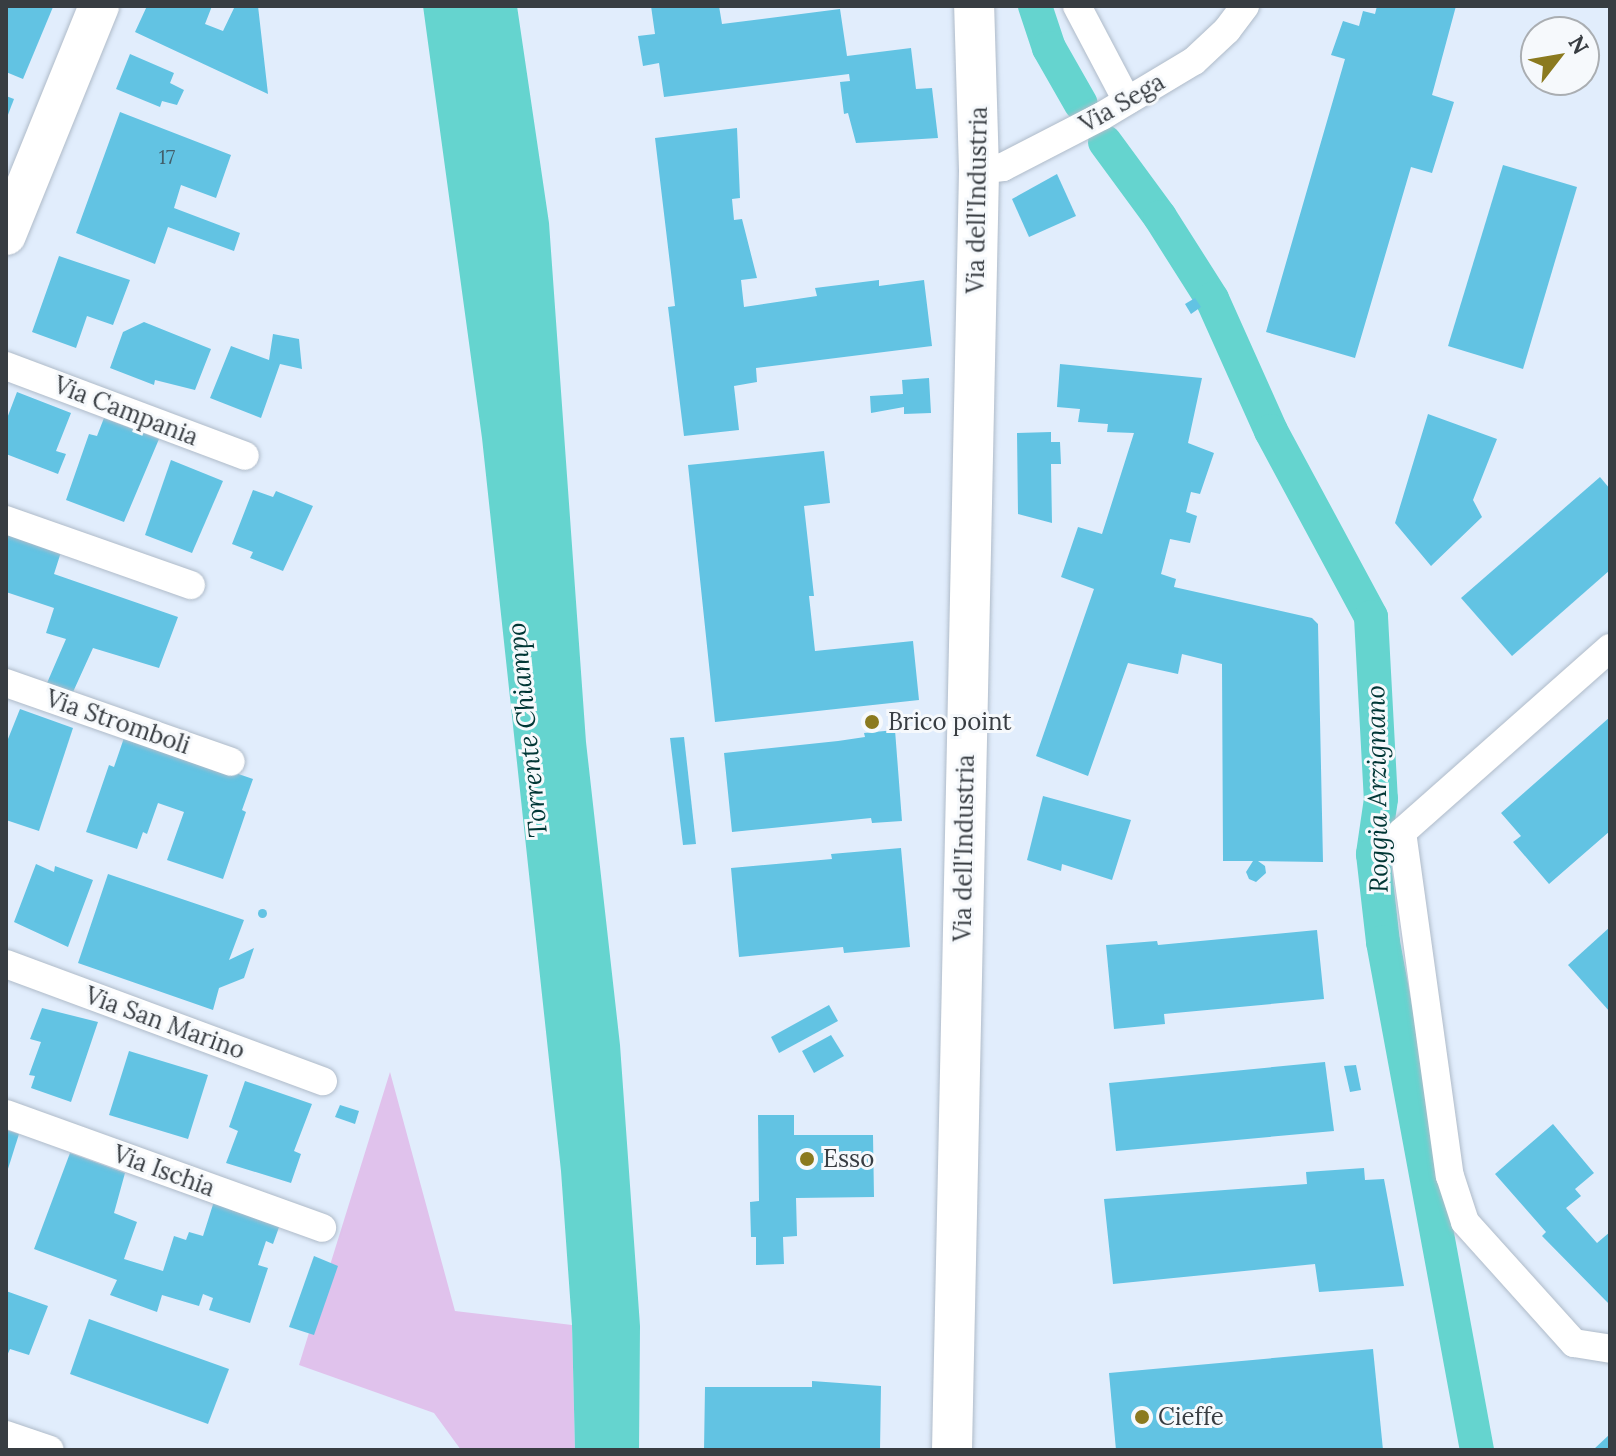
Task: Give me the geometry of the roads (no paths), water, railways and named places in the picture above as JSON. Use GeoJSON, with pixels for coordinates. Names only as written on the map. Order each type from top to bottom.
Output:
{"type":"FeatureCollection","features":[{"type":"Feature","properties":{"kind":"main road"},"geometry":{"type":"LineString","coordinates":[[6,235],[99,6]]}},
{"type":"Feature","properties":{"kind":"main road","name":"Via dell'Industria"},"geometry":{"type":"LineString","coordinates":[[952,1450],[979,170],[974,6]]}},
{"type":"Feature","properties":{"kind":"street"},"geometry":{"type":"LineString","coordinates":[[1077,6],[1127,101]]}},
{"type":"Feature","properties":{"kind":"street","name":"Via Sega"},"geometry":{"type":"LineString","coordinates":[[979,170],[1003,167],[1127,101],[1194,61],[1227,30],[1245,6]]}},
{"type":"Feature","properties":{"kind":"street","name":"Via Campania"},"geometry":{"type":"LineString","coordinates":[[6,366],[245,456]]}},
{"type":"Feature","properties":{"kind":"street"},"geometry":{"type":"LineString","coordinates":[[6,520],[191,585]]}},
{"type":"Feature","properties":{"kind":"street"},"geometry":{"type":"LineString","coordinates":[[1610,648],[1402,832],[1450,1176],[1465,1222],[1574,1343],[1610,1349]]}},
{"type":"Feature","properties":{"kind":"street","name":"Via Stromboli"},"geometry":{"type":"LineString","coordinates":[[6,683],[231,762]]}},
{"type":"Feature","properties":{"kind":"street","name":"Via San Marino"},"geometry":{"type":"LineString","coordinates":[[6,964],[323,1081]]}},
{"type":"Feature","properties":{"kind":"street","name":"Via Ischia"},"geometry":{"type":"LineString","coordinates":[[6,1114],[322,1228]]}},
{"type":"Feature","properties":{"kind":"street"},"geometry":{"type":"LineString","coordinates":[[6,1435],[50,1450]]}},
{"type":"Feature","properties":{"kind":"water","name":"Torrente Chiampo"},"geometry":{"type":"Polygon","coordinates":[[[423,6],[517,6],[549,223],[586,742],[620,1045],[640,1326],[639,1450],[575,1450],[572,1325],[561,1171],[482,438],[423,6]]]}},
{"type":"Feature","properties":{"kind":"waterway","name":"Roggia Arzignano"},"geometry":{"type":"LineString","coordinates":[[1035,6],[1049,48],[1081,104]]}},
{"type":"Feature","properties":{"kind":"waterway","name":"Roggia Arzignano"},"geometry":{"type":"LineString","coordinates":[[1105,142],[1160,217],[1212,299],[1271,431],[1371,617],[1381,799],[1373,854],[1383,942],[1477,1450]]}},
{"type":"Feature","properties":{"kind":"place","name":"Brico point"},"geometry":{"type":"Point","coordinates":[872,722]}},
{"type":"Feature","properties":{"kind":"place","name":"Esso"},"geometry":{"type":"Point","coordinates":[807,1159]}},
{"type":"Feature","properties":{"kind":"place","name":"Cieffe"},"geometry":{"type":"Point","coordinates":[1142,1417]}}]}
